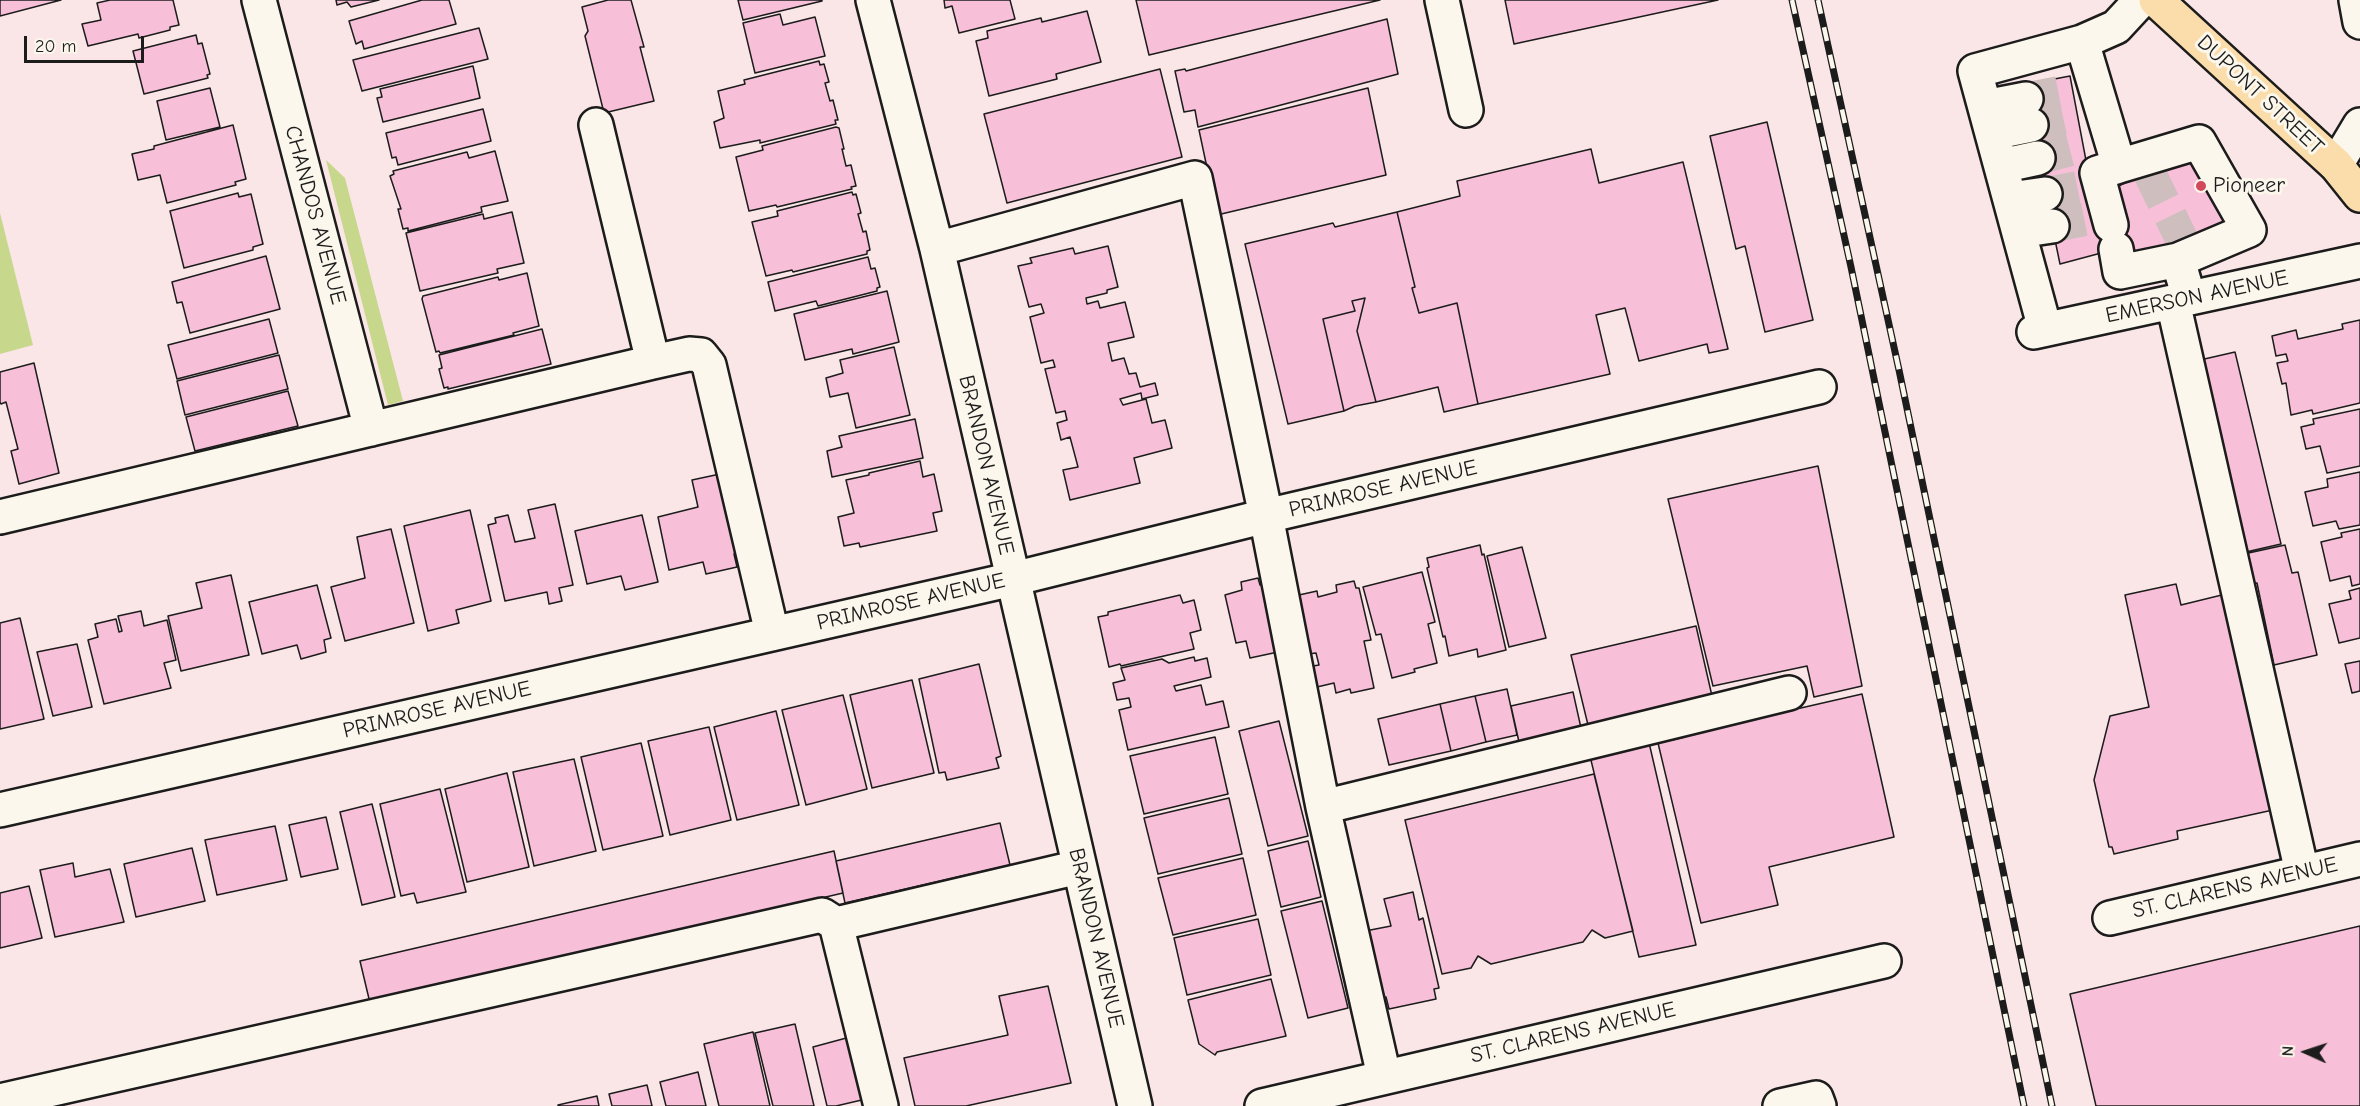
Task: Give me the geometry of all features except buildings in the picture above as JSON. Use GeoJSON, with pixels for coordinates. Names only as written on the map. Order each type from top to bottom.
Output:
{"type":"FeatureCollection","features":[{"type":"Feature","properties":{"kind":"main road","name":"DUPONT STREET"},"geometry":{"type":"LineString","coordinates":[[2156,0],[2336,165],[2360,195]]}},
{"type":"Feature","properties":{"kind":"street","name":"CHANDOS AVENUE"},"geometry":{"type":"LineString","coordinates":[[259,0],[371,429]]}},
{"type":"Feature","properties":{"kind":"street","name":"BRANDON AVENUE"},"geometry":{"type":"LineString","coordinates":[[873,0],[938,249],[1012,579],[1135,1106]]}},
{"type":"Feature","properties":{"kind":"street"},"geometry":{"type":"LineString","coordinates":[[1442,0],[1466,111]]}},
{"type":"Feature","properties":{"kind":"street"},"geometry":{"type":"LineString","coordinates":[[2052,226],[2019,231],[1975,71],[2082,42],[2116,27],[2141,0]]}},
{"type":"Feature","properties":{"kind":"street"},"geometry":{"type":"LineString","coordinates":[[2356,0],[2360,22]]}},
{"type":"Feature","properties":{"kind":"street"},"geometry":{"type":"LineString","coordinates":[[2082,42],[2104,141],[2108,227],[2120,272],[2249,230],[2199,142],[2104,141]]}},
{"type":"Feature","properties":{"kind":"street"},"geometry":{"type":"LineString","coordinates":[[1989,120],[2028,112]]}},
{"type":"Feature","properties":{"kind":"street"},"geometry":{"type":"LineString","coordinates":[[596,125],[653,362]]}},
{"type":"Feature","properties":{"kind":"street"},"geometry":{"type":"LineString","coordinates":[[2336,165],[2360,125]]}},
{"type":"Feature","properties":{"kind":"street"},"geometry":{"type":"LineString","coordinates":[[2001,166],[2038,158]]}},
{"type":"Feature","properties":{"kind":"street"},"geometry":{"type":"LineString","coordinates":[[938,249],[1195,178],[1266,516],[1323,807],[1384,1076]]}},
{"type":"Feature","properties":{"kind":"street"},"geometry":{"type":"LineString","coordinates":[[2010,199],[2045,194]]}},
{"type":"Feature","properties":{"kind":"street","name":"EMERSON AVENUE"},"geometry":{"type":"LineString","coordinates":[[2019,231],[2040,331],[2360,261]]}},
{"type":"Feature","properties":{"kind":"street"},"geometry":{"type":"LineString","coordinates":[[2183,252],[2181,300],[2302,872]]}},
{"type":"Feature","properties":{"kind":"street"},"geometry":{"type":"LineString","coordinates":[[0,517],[653,362],[689,354],[701,355],[710,365],[772,633]]}},
{"type":"Feature","properties":{"kind":"street","name":"PRIMROSE AVENUE"},"geometry":{"type":"LineString","coordinates":[[0,810],[1012,579],[1266,516],[1819,387]]}},
{"type":"Feature","properties":{"kind":"street"},"geometry":{"type":"LineString","coordinates":[[1323,807],[1789,693]]}},
{"type":"Feature","properties":{"kind":"street","name":"ST. CLARENS AVENUE"},"geometry":{"type":"LineString","coordinates":[[2110,918],[2360,859]]}},
{"type":"Feature","properties":{"kind":"street"},"geometry":{"type":"LineString","coordinates":[[836,924],[1079,867]]}},
{"type":"Feature","properties":{"kind":"street"},"geometry":{"type":"LineString","coordinates":[[0,1101],[822,915],[836,924],[880,1106]]}},
{"type":"Feature","properties":{"kind":"street","name":"ST. CLARENS AVENUE"},"geometry":{"type":"LineString","coordinates":[[1262,1106],[1884,962]]}},
{"type":"Feature","properties":{"kind":"street"},"geometry":{"type":"LineString","coordinates":[[1780,1106],[1818,1102]]}},
{"type":"Feature","properties":{"kind":"green space"},"geometry":{"type":"Polygon","coordinates":[[[326,160],[345,178],[403,401],[388,405],[326,160]]]}},
{"type":"Feature","properties":{"kind":"green space"},"geometry":{"type":"Polygon","coordinates":[[[0,213],[33,345],[0,354],[0,213]]]}},
{"type":"Feature","properties":{"kind":"tunnel"},"geometry":{"type":"LineString","coordinates":[[2026,99],[2073,90]]}},
{"type":"Feature","properties":{"kind":"tunnel"},"geometry":{"type":"LineString","coordinates":[[2031,125],[2077,115]]}},
{"type":"Feature","properties":{"kind":"tunnel"},"geometry":{"type":"LineString","coordinates":[[2038,158],[2084,146]]}},
{"type":"Feature","properties":{"kind":"tunnel"},"geometry":{"type":"LineString","coordinates":[[2149,172],[2183,242]]}},
{"type":"Feature","properties":{"kind":"tunnel"},"geometry":{"type":"LineString","coordinates":[[2045,194],[2091,185]]}},
{"type":"Feature","properties":{"kind":"tunnel"},"geometry":{"type":"LineString","coordinates":[[2052,226],[2097,217]]}},
{"type":"Feature","properties":{"kind":"railway"},"geometry":{"type":"LineString","coordinates":[[1792,0],[1851,267],[2024,1106]]}},
{"type":"Feature","properties":{"kind":"railway"},"geometry":{"type":"LineString","coordinates":[[1818,0],[1899,370],[2052,1106]]}},
{"type":"Feature","properties":{"kind":"place","name":"Pioneer"},"geometry":{"type":"Point","coordinates":[2201,186]}}]}
